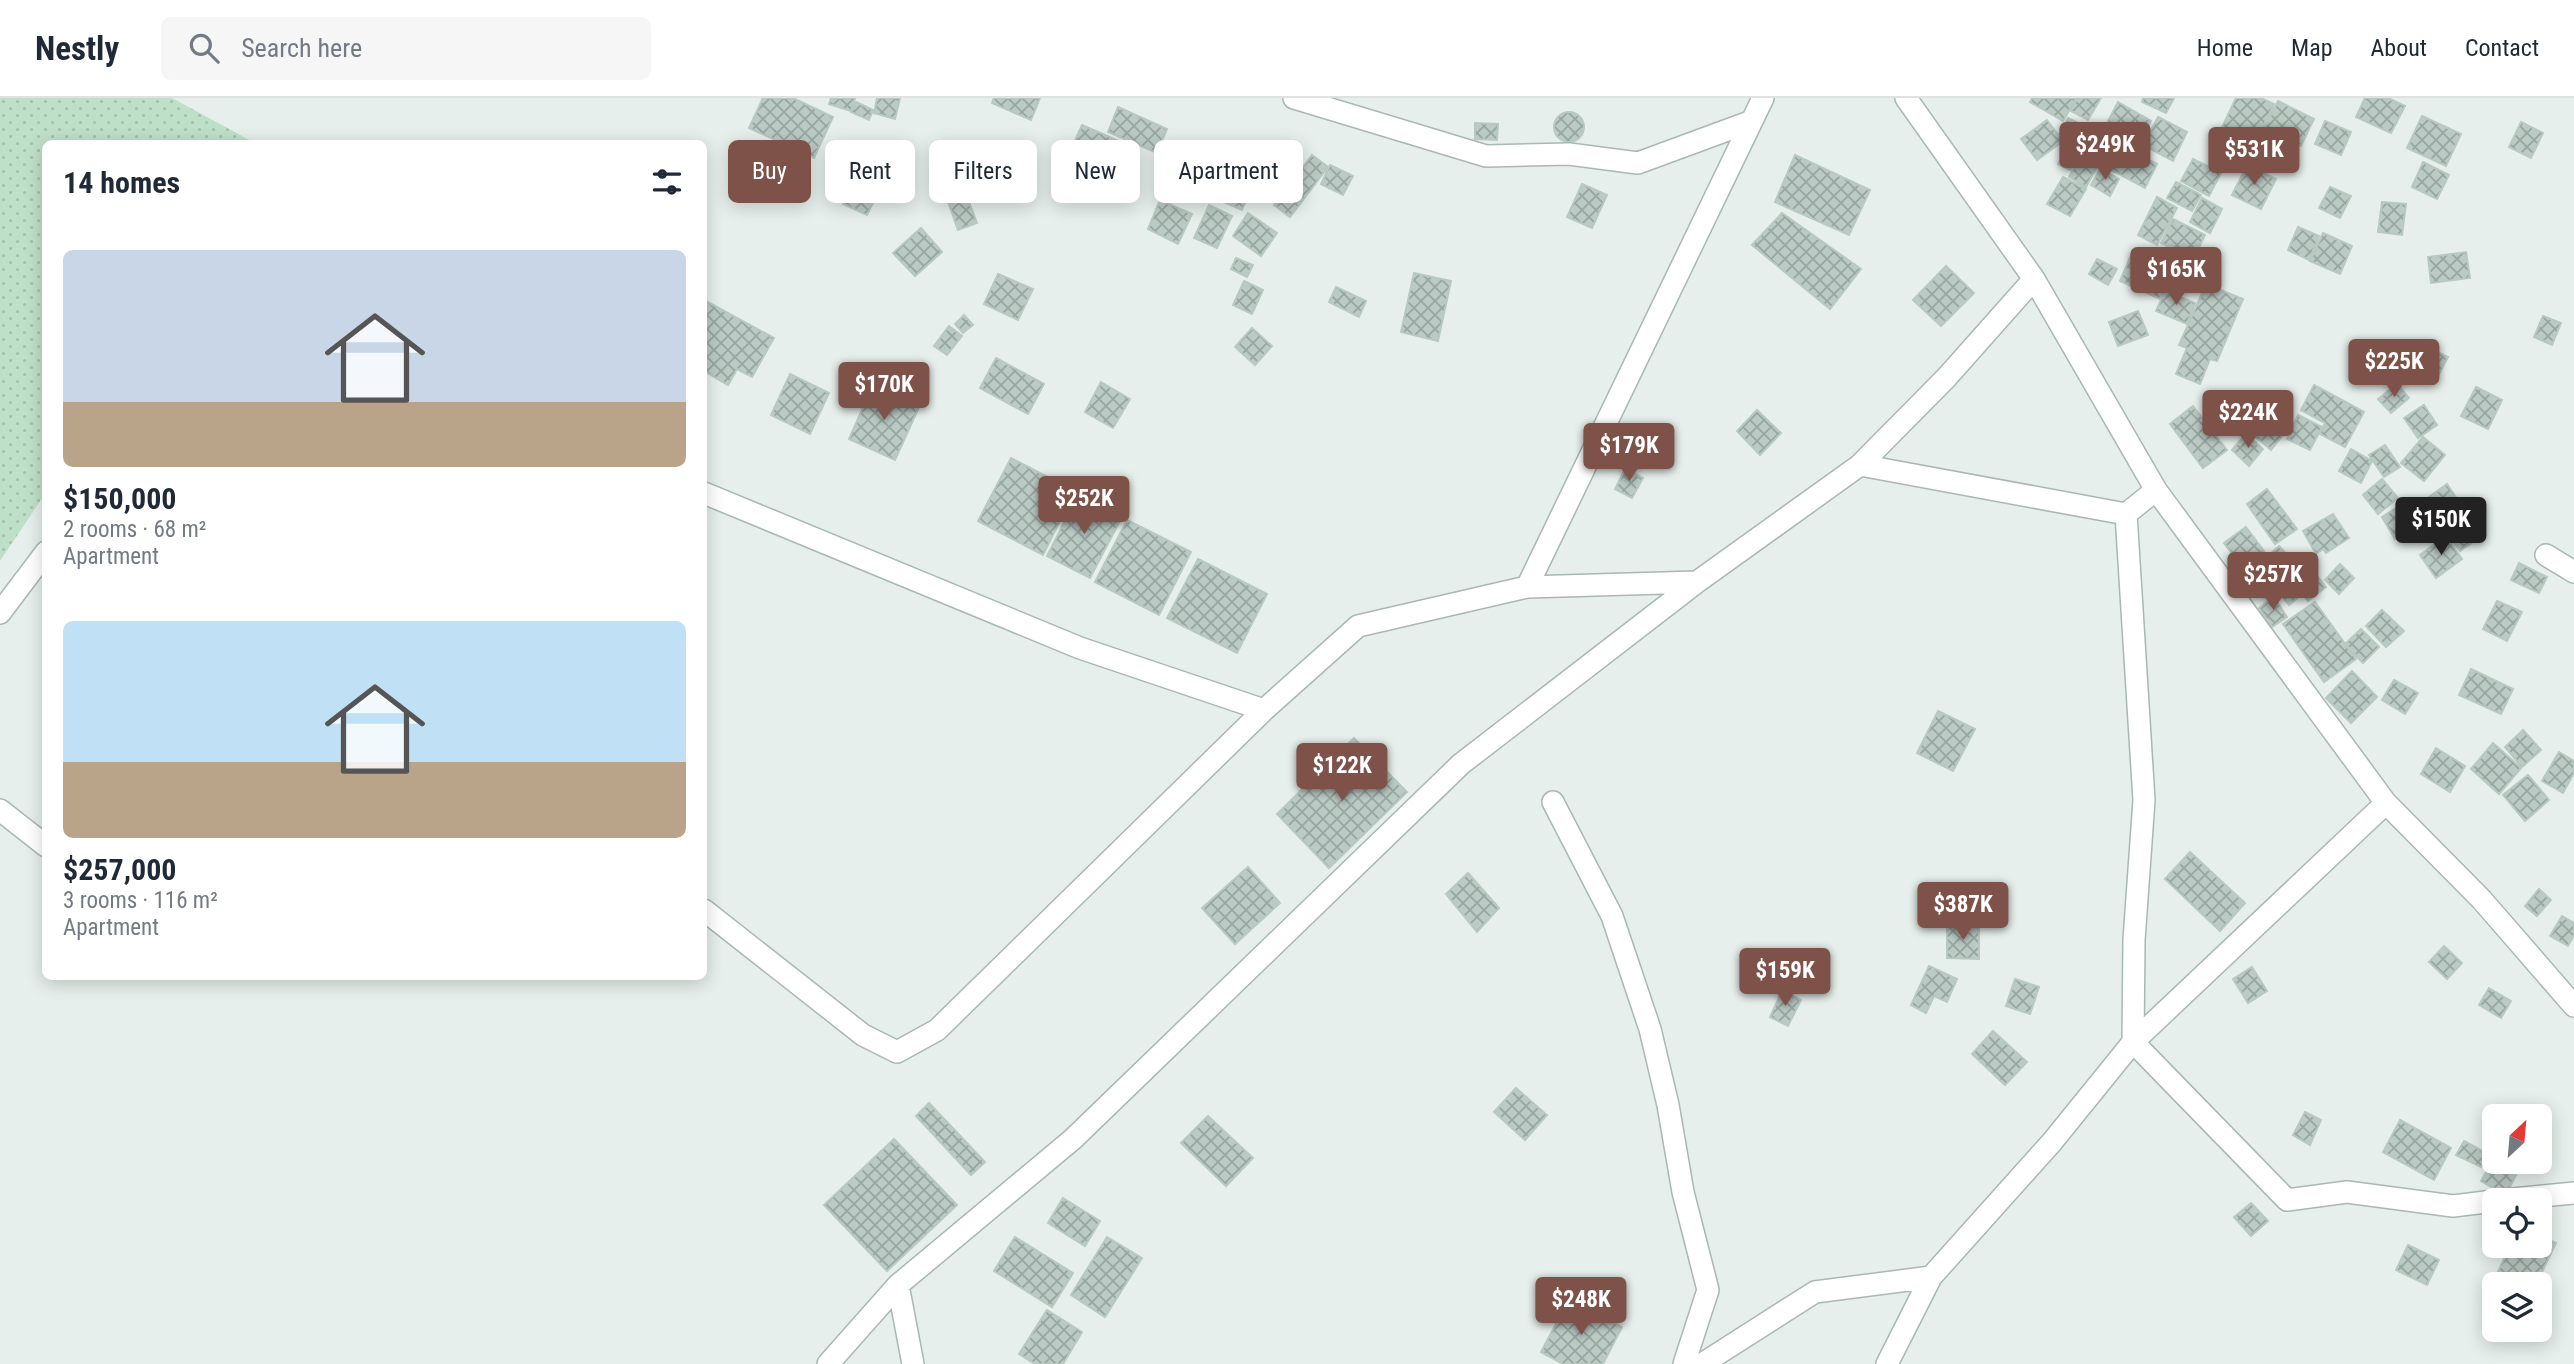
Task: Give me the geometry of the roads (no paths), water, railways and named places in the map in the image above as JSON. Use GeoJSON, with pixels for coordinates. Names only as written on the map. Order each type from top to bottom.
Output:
{"type":"FeatureCollection","features":[{"type":"Feature","properties":{"kind":"street"},"geometry":{"type":"LineString","coordinates":[[1294,98],[1486,156],[1569,154],[1638,163],[1752,121]]}},
{"type":"Feature","properties":{"kind":"street"},"geometry":{"type":"LineString","coordinates":[[1527,587],[1763,98]]}},
{"type":"Feature","properties":{"kind":"street"},"geometry":{"type":"LineString","coordinates":[[1906,98],[2034,279],[2156,490],[2386,803],[2482,900],[2574,1006]]}},
{"type":"Feature","properties":{"kind":"street"},"geometry":{"type":"LineString","coordinates":[[828,1364],[898,1285],[1073,1139],[1461,764],[1697,582],[1860,465],[1947,377],[2034,279]]}},
{"type":"Feature","properties":{"kind":"street"},"geometry":{"type":"LineString","coordinates":[[1860,465],[2126,514],[2156,490]]}},
{"type":"Feature","properties":{"kind":"street"},"geometry":{"type":"LineString","coordinates":[[707,494],[1080,648],[1264,710]]}},
{"type":"Feature","properties":{"kind":"street"},"geometry":{"type":"LineString","coordinates":[[2126,514],[2144,800],[2134,940],[2133,1042],[2287,1200],[2347,1192],[2454,1206],[2482,1202]]}},
{"type":"Feature","properties":{"kind":"street"},"geometry":{"type":"LineString","coordinates":[[2546,555],[2574,572]]}},
{"type":"Feature","properties":{"kind":"street"},"geometry":{"type":"LineString","coordinates":[[0,613],[42,557]]}},
{"type":"Feature","properties":{"kind":"street"},"geometry":{"type":"LineString","coordinates":[[707,912],[863,1035],[897,1052],[937,1030],[1264,710],[1358,626],[1527,587],[1697,582]]}},
{"type":"Feature","properties":{"kind":"street"},"geometry":{"type":"LineString","coordinates":[[1553,802],[1612,916],[1650,1029],[1665,1092],[1684,1192],[1708,1290],[1684,1364]]}},
{"type":"Feature","properties":{"kind":"street"},"geometry":{"type":"LineString","coordinates":[[1887,1364],[1931,1278],[2052,1142],[2133,1042],[2386,803]]}},
{"type":"Feature","properties":{"kind":"street"},"geometry":{"type":"LineString","coordinates":[[0,810],[42,843]]}},
{"type":"Feature","properties":{"kind":"street"},"geometry":{"type":"LineString","coordinates":[[2552,1195],[2574,1193]]}},
{"type":"Feature","properties":{"kind":"street"},"geometry":{"type":"LineString","coordinates":[[1702,1364],[1815,1292],[1931,1278]]}},
{"type":"Feature","properties":{"kind":"street"},"geometry":{"type":"LineString","coordinates":[[898,1285],[913,1364]]}}]}
